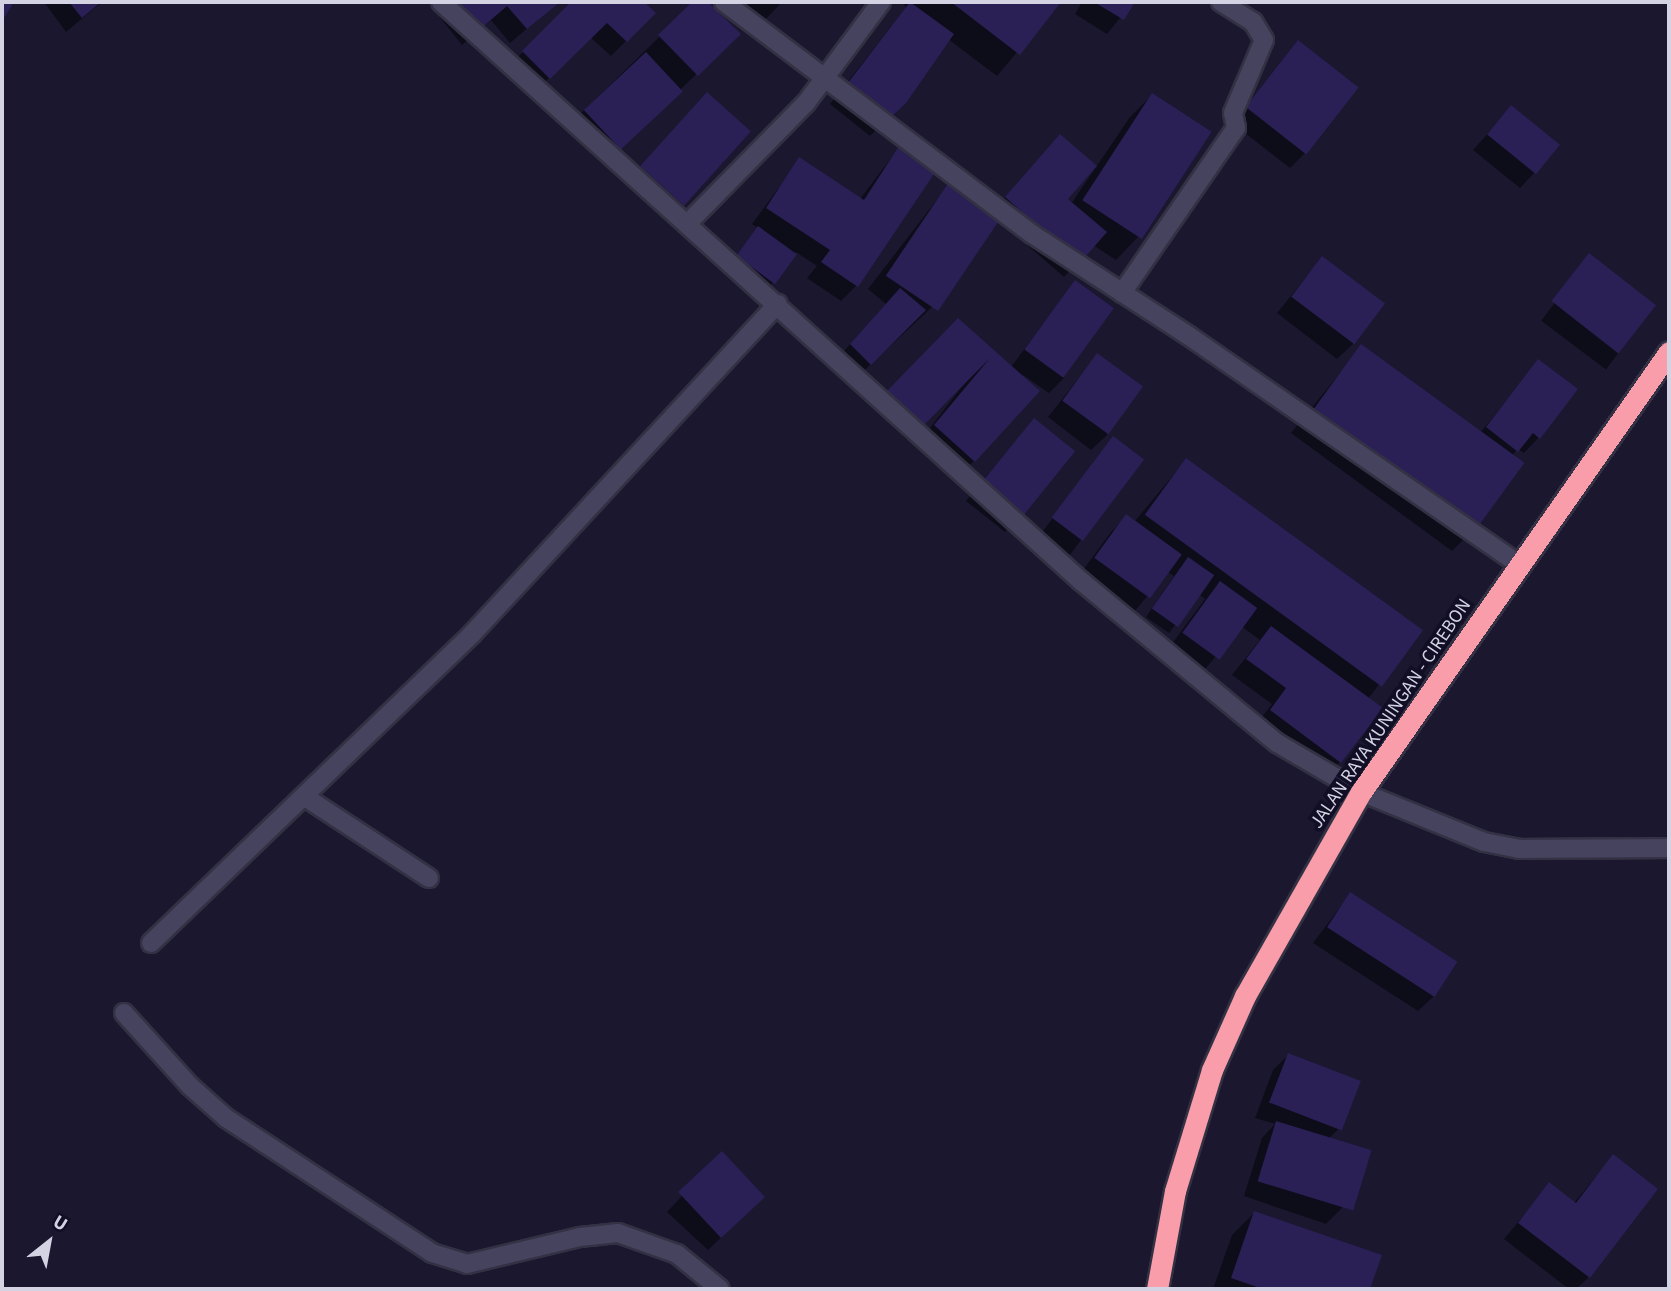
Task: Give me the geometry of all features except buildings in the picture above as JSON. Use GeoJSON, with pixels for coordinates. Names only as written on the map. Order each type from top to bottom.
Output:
{"type":"FeatureCollection","features":[{"type":"Feature","properties":{"kind":"highway","name":"JALAN RAYA KUNINGAN - CIREBON"},"geometry":{"type":"LineString","coordinates":[[1157,1289],[1175,1191],[1212,1070],[1245,996],[1361,792],[1669,352]]}},
{"type":"Feature","properties":{"kind":"street"},"geometry":{"type":"LineString","coordinates":[[441,2],[1082,581],[1276,743],[1361,792],[1436,825],[1519,849],[1669,848]]}},
{"type":"Feature","properties":{"kind":"street"},"geometry":{"type":"LineString","coordinates":[[724,2],[1032,234],[1520,565]]}},
{"type":"Feature","properties":{"kind":"street"},"geometry":{"type":"LineString","coordinates":[[688,223],[828,78],[881,2]]}},
{"type":"Feature","properties":{"kind":"street"},"geometry":{"type":"LineString","coordinates":[[1122,293],[1236,128],[1233,113],[1264,40],[1253,22],[1221,2]]}},
{"type":"Feature","properties":{"kind":"street"},"geometry":{"type":"LineString","coordinates":[[151,943],[472,634],[778,304]]}},
{"type":"Feature","properties":{"kind":"street"},"geometry":{"type":"LineString","coordinates":[[305,797],[429,878]]}},
{"type":"Feature","properties":{"kind":"street"},"geometry":{"type":"LineString","coordinates":[[124,1013],[190,1086],[226,1118],[432,1253],[467,1264],[618,1233],[677,1254],[720,1289]]}}]}
